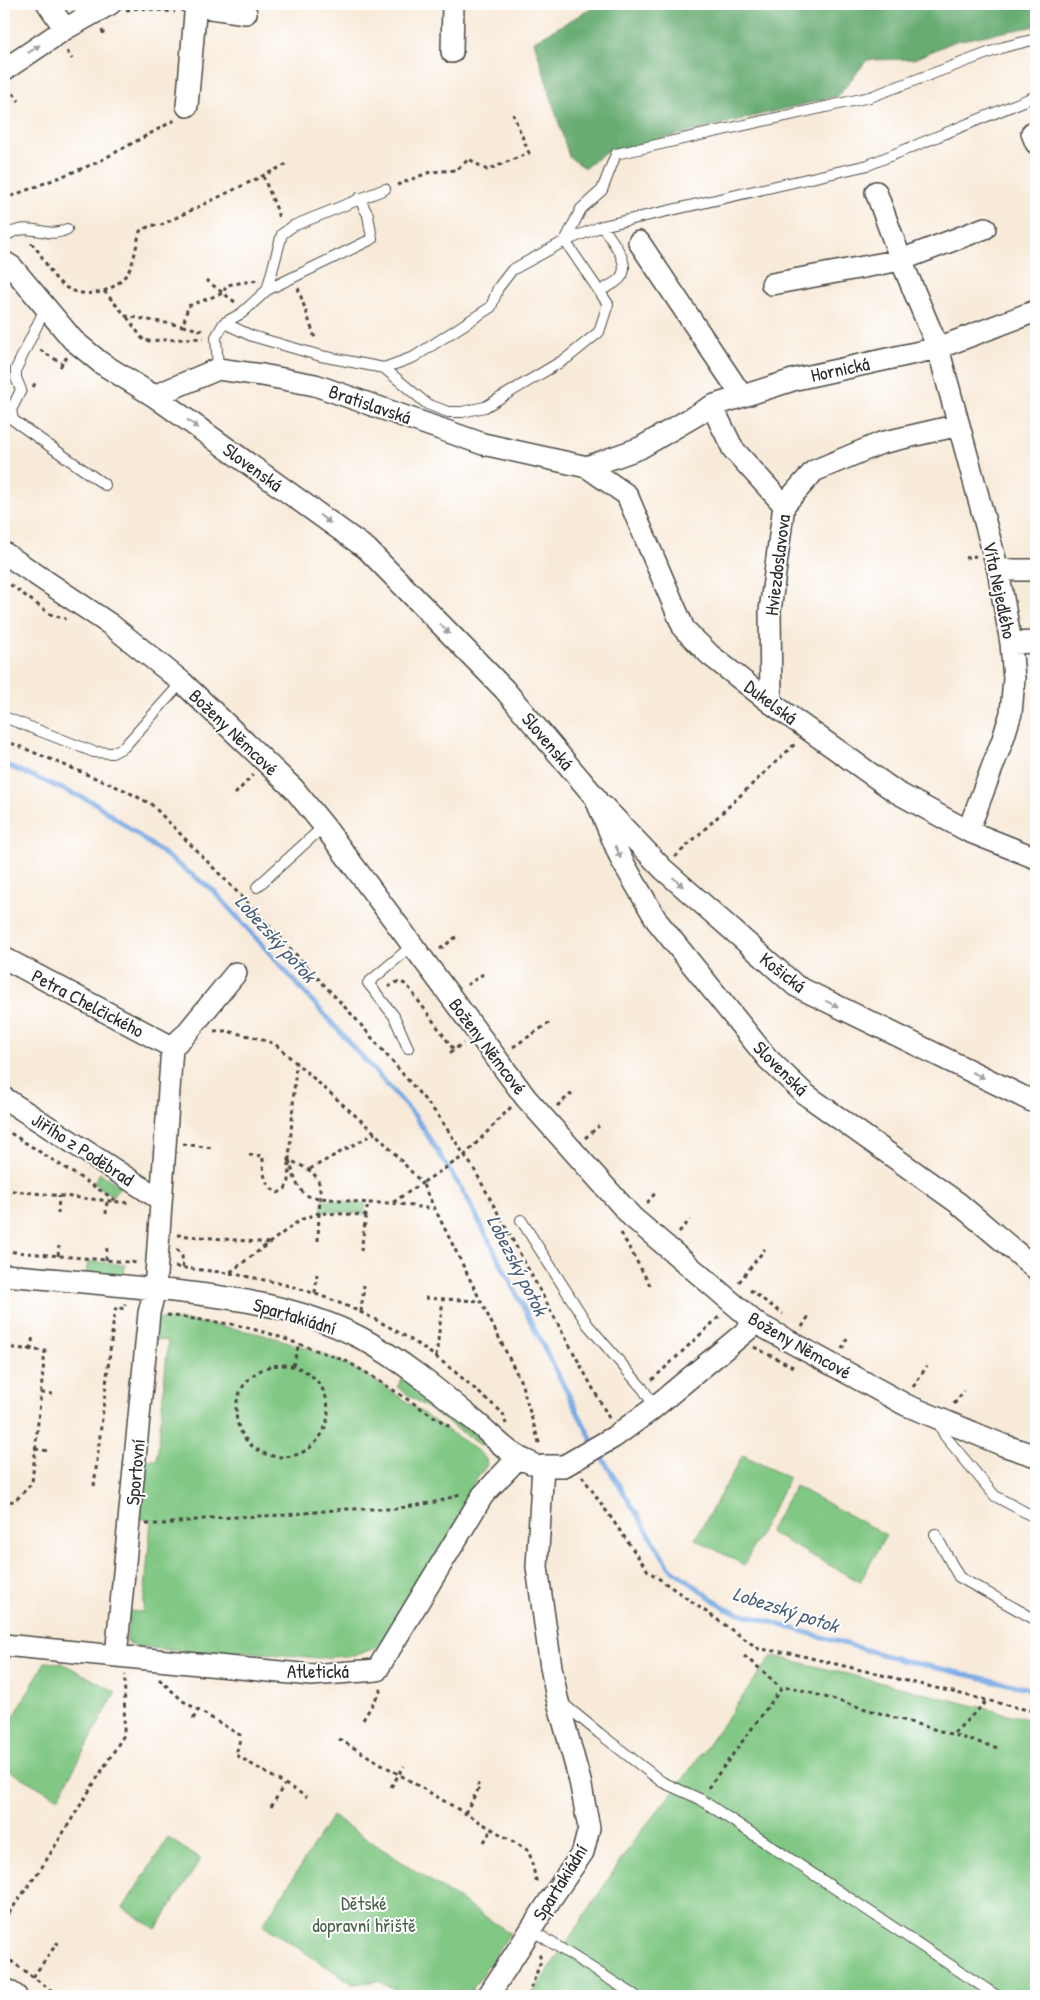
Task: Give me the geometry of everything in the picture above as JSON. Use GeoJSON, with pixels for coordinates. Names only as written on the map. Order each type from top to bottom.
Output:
{"type":"FeatureCollection","features":[{"type":"Feature","properties":{"kind":"street"},"geometry":{"type":"LineString","coordinates":[[48,4],[65,38]]}},
{"type":"Feature","properties":{"kind":"street"},"geometry":{"type":"LineString","coordinates":[[452,52],[453,4]]}},
{"type":"Feature","properties":{"kind":"street"},"geometry":{"type":"LineString","coordinates":[[8,81],[65,38],[116,7]]}},
{"type":"Feature","properties":{"kind":"street"},"geometry":{"type":"LineString","coordinates":[[186,106],[195,7],[246,13]]}},
{"type":"Feature","properties":{"kind":"street"},"geometry":{"type":"LineString","coordinates":[[876,192],[901,260],[938,348]]}},
{"type":"Feature","properties":{"kind":"street"},"geometry":{"type":"LineString","coordinates":[[772,284],[901,260],[985,228]]}},
{"type":"Feature","properties":{"kind":"street"},"geometry":{"type":"LineString","coordinates":[[639,242],[742,396]]}},
{"type":"Feature","properties":{"kind":"street","name":"Slovenská"},"geometry":{"type":"LineString","coordinates":[[7,269],[48,310],[73,340],[101,363],[154,396],[367,549],[504,689],[595,797],[621,859],[657,921],[768,1059],[805,1094],[958,1203],[1036,1269]]}},
{"type":"Feature","properties":{"kind":"street","name":"Hornická"},"geometry":{"type":"LineString","coordinates":[[587,467],[640,448],[712,406],[796,379],[938,348],[1036,311]]}},
{"type":"Feature","properties":{"kind":"street","name":"Víta Nejedlého"},"geometry":{"type":"LineString","coordinates":[[938,348],[998,570],[1012,643],[1014,679],[1011,713],[968,831]]}},
{"type":"Feature","properties":{"kind":"street"},"geometry":{"type":"LineString","coordinates":[[154,396],[218,369]]}},
{"type":"Feature","properties":{"kind":"street","name":"Bratislavská"},"geometry":{"type":"LineString","coordinates":[[218,369],[315,385],[483,444],[587,467]]}},
{"type":"Feature","properties":{"kind":"street"},"geometry":{"type":"LineString","coordinates":[[712,406],[734,449],[784,505]]}},
{"type":"Feature","properties":{"kind":"street","name":"Hviezdoslavova"},"geometry":{"type":"LineString","coordinates":[[770,704],[770,611],[784,505],[814,471],[881,443],[959,425]]}},
{"type":"Feature","properties":{"kind":"street","name":"Dukelská"},"geometry":{"type":"LineString","coordinates":[[587,467],[627,495],[684,629],[710,655],[770,704],[896,792],[968,831],[1036,858]]}},
{"type":"Feature","properties":{"kind":"street","name":"Boženy Němcové"},"geometry":{"type":"LineString","coordinates":[[4,553],[112,625],[182,682],[294,789],[324,826],[526,1098],[632,1217],[756,1323],[906,1405],[1003,1445],[1036,1456]]}},
{"type":"Feature","properties":{"kind":"street"},"geometry":{"type":"LineString","coordinates":[[998,570],[1036,570]]}},
{"type":"Feature","properties":{"kind":"street"},"geometry":{"type":"LineString","coordinates":[[1012,643],[1036,642]]}},
{"type":"Feature","properties":{"kind":"street","name":"Košická"},"geometry":{"type":"LineString","coordinates":[[595,797],[663,869],[796,986],[1036,1103]]}},
{"type":"Feature","properties":{"kind":"street","name":"Petra Chelčického"},"geometry":{"type":"LineString","coordinates":[[4,958],[172,1047]]}},
{"type":"Feature","properties":{"kind":"street"},"geometry":{"type":"LineString","coordinates":[[172,1047],[185,1035],[236,973]]}},
{"type":"Feature","properties":{"kind":"street","name":"Sportovní"},"geometry":{"type":"LineString","coordinates":[[121,1664],[130,1524],[149,1313],[155,1289],[157,1266],[172,1047]]}},
{"type":"Feature","properties":{"kind":"street","name":"Jiřího z Poděbrad"},"geometry":{"type":"LineString","coordinates":[[4,1098],[162,1200]]}},
{"type":"Feature","properties":{"kind":"street","name":"Spartakiádní"},"geometry":{"type":"LineString","coordinates":[[4,1274],[210,1294],[267,1305],[324,1323],[360,1338],[395,1358],[472,1418],[518,1458],[542,1457],[564,1466],[579,1465],[612,1430],[655,1407],[756,1323]]}},
{"type":"Feature","properties":{"kind":"street","name":"Spartakiádní"},"geometry":{"type":"LineString","coordinates":[[488,1996],[530,1929],[583,1852],[589,1828],[580,1780],[557,1698],[537,1567],[542,1457]]}},
{"type":"Feature","properties":{"kind":"street","name":"Atletická"},"geometry":{"type":"LineString","coordinates":[[4,1645],[121,1664],[311,1675],[378,1670],[483,1495],[518,1458]]}},
{"type":"Feature","properties":{"kind":"street"},"geometry":{"type":"LineString","coordinates":[[4,1988],[16,1996]]}},
{"type":"Feature","properties":{"kind":"lane"},"geometry":{"type":"LineString","coordinates":[[565,241],[581,209],[602,190],[616,154],[870,97],[1004,47],[1036,39]]}},
{"type":"Feature","properties":{"kind":"lane"},"geometry":{"type":"LineString","coordinates":[[384,368],[414,357],[491,307],[498,288],[512,270],[565,241],[602,226],[868,165],[1036,96]]}},
{"type":"Feature","properties":{"kind":"lane"},"geometry":{"type":"LineString","coordinates":[[267,290],[282,234],[293,226],[385,189]]}},
{"type":"Feature","properties":{"kind":"lane"},"geometry":{"type":"LineString","coordinates":[[218,369],[216,337],[224,324],[242,312],[267,290],[372,239],[368,215],[359,198]]}},
{"type":"Feature","properties":{"kind":"lane"},"geometry":{"type":"LineString","coordinates":[[600,291],[619,281],[625,271],[624,261],[602,226]]}},
{"type":"Feature","properties":{"kind":"lane"},"geometry":{"type":"LineString","coordinates":[[4,237],[13,230],[26,228],[58,234],[67,229]]}},
{"type":"Feature","properties":{"kind":"lane"},"geometry":{"type":"LineString","coordinates":[[224,324],[252,336],[304,351],[384,368],[427,404],[448,412],[462,412],[485,407],[566,358],[599,332],[608,304],[565,241]]}},
{"type":"Feature","properties":{"kind":"lane"},"geometry":{"type":"LineString","coordinates":[[48,310],[41,317],[16,369],[16,378],[20,390],[11,410],[13,420],[105,486]]}},
{"type":"Feature","properties":{"kind":"lane"},"geometry":{"type":"LineString","coordinates":[[4,717],[94,752],[112,754],[124,746],[182,682]]}},
{"type":"Feature","properties":{"kind":"lane"},"geometry":{"type":"LineString","coordinates":[[257,887],[324,826]]}},
{"type":"Feature","properties":{"kind":"lane"},"geometry":{"type":"LineString","coordinates":[[408,1048],[394,1016],[368,983],[413,945]]}},
{"type":"Feature","properties":{"kind":"lane"},"geometry":{"type":"LineString","coordinates":[[521,1220],[588,1325],[655,1407]]}},
{"type":"Feature","properties":{"kind":"lane"},"geometry":{"type":"LineString","coordinates":[[936,1417],[945,1436],[995,1496],[1036,1518]]}},
{"type":"Feature","properties":{"kind":"lane"},"geometry":{"type":"LineString","coordinates":[[935,1534],[959,1577],[1036,1620]]}},
{"type":"Feature","properties":{"kind":"lane"},"geometry":{"type":"LineString","coordinates":[[557,1698],[599,1734],[662,1782],[700,1799],[997,1996]]}},
{"type":"Feature","properties":{"kind":"lane"},"geometry":{"type":"LineString","coordinates":[[530,1929],[636,1996]]}},
{"type":"Feature","properties":{"kind":"path"},"geometry":{"type":"LineString","coordinates":[[116,7],[195,7]]}},
{"type":"Feature","properties":{"kind":"path"},"geometry":{"type":"LineString","coordinates":[[65,38],[72,59]]}},
{"type":"Feature","properties":{"kind":"path"},"geometry":{"type":"LineString","coordinates":[[8,81],[18,102]]}},
{"type":"Feature","properties":{"kind":"path"},"geometry":{"type":"LineString","coordinates":[[4,198],[96,164],[178,118],[186,106]]}},
{"type":"Feature","properties":{"kind":"path"},"geometry":{"type":"LineString","coordinates":[[385,189],[430,172],[456,170],[469,159],[487,170],[530,153],[513,114]]}},
{"type":"Feature","properties":{"kind":"path"},"geometry":{"type":"LineString","coordinates":[[25,240],[33,245],[49,270],[70,290],[82,293],[104,291],[117,284],[127,273],[133,260],[140,231],[152,225],[159,226],[289,163]]}},
{"type":"Feature","properties":{"kind":"path"},"geometry":{"type":"LineString","coordinates":[[263,176],[278,210],[282,234]]}},
{"type":"Feature","properties":{"kind":"path"},"geometry":{"type":"LineString","coordinates":[[182,326],[188,306],[223,293],[227,285],[270,278]]}},
{"type":"Feature","properties":{"kind":"path"},"geometry":{"type":"LineString","coordinates":[[294,278],[316,342]]}},
{"type":"Feature","properties":{"kind":"path"},"geometry":{"type":"LineString","coordinates":[[206,280],[236,302],[242,312]]}},
{"type":"Feature","properties":{"kind":"path"},"geometry":{"type":"LineString","coordinates":[[104,291],[126,316],[144,341],[204,338]]}},
{"type":"Feature","properties":{"kind":"path"},"geometry":{"type":"LineString","coordinates":[[126,316],[204,331],[204,345]]}},
{"type":"Feature","properties":{"kind":"path"},"geometry":{"type":"LineString","coordinates":[[307,340],[324,343]]}},
{"type":"Feature","properties":{"kind":"path"},"geometry":{"type":"LineString","coordinates":[[31,351],[41,350],[63,364]]}},
{"type":"Feature","properties":{"kind":"path"},"geometry":{"type":"LineString","coordinates":[[29,392],[37,380]]}},
{"type":"Feature","properties":{"kind":"path"},"geometry":{"type":"LineString","coordinates":[[4,580],[50,614],[67,619]]}},
{"type":"Feature","properties":{"kind":"path"},"geometry":{"type":"LineString","coordinates":[[663,869],[809,731]]}},
{"type":"Feature","properties":{"kind":"path"},"geometry":{"type":"LineString","coordinates":[[4,740],[122,789],[151,804],[244,899],[355,1018],[437,1114],[474,1169],[612,1430]]}},
{"type":"Feature","properties":{"kind":"path"},"geometry":{"type":"LineString","coordinates":[[235,794],[253,774],[260,780]]}},
{"type":"Feature","properties":{"kind":"path"},"geometry":{"type":"LineString","coordinates":[[440,949],[456,937]]}},
{"type":"Feature","properties":{"kind":"path"},"geometry":{"type":"LineString","coordinates":[[467,985],[483,974]]}},
{"type":"Feature","properties":{"kind":"path"},"geometry":{"type":"LineString","coordinates":[[378,995],[396,982],[403,982],[454,1050]]}},
{"type":"Feature","properties":{"kind":"path"},"geometry":{"type":"LineString","coordinates":[[513,1047],[549,1023]]}},
{"type":"Feature","properties":{"kind":"path"},"geometry":{"type":"LineString","coordinates":[[210,1031],[226,1031],[275,1044],[375,1133],[422,1183],[521,1382],[542,1457]]}},
{"type":"Feature","properties":{"kind":"path"},"geometry":{"type":"LineString","coordinates":[[450,1053],[465,1042],[461,1036]]}},
{"type":"Feature","properties":{"kind":"path"},"geometry":{"type":"LineString","coordinates":[[248,1155],[263,1156],[263,1174],[268,1186],[278,1194],[285,1190],[289,1180],[296,1063]]}},
{"type":"Feature","properties":{"kind":"path"},"geometry":{"type":"LineString","coordinates":[[557,1106],[572,1093]]}},
{"type":"Feature","properties":{"kind":"path"},"geometry":{"type":"LineString","coordinates":[[392,1203],[464,1156],[513,1105],[526,1098]]}},
{"type":"Feature","properties":{"kind":"path"},"geometry":{"type":"LineString","coordinates":[[585,1138],[599,1126]]}},
{"type":"Feature","properties":{"kind":"path"},"geometry":{"type":"LineString","coordinates":[[4,1129],[120,1203]]}},
{"type":"Feature","properties":{"kind":"path"},"geometry":{"type":"LineString","coordinates":[[310,1169],[375,1133]]}},
{"type":"Feature","properties":{"kind":"path"},"geometry":{"type":"LineString","coordinates":[[180,1144],[213,1148]]}},
{"type":"Feature","properties":{"kind":"path"},"geometry":{"type":"LineString","coordinates":[[289,1160],[310,1169],[318,1178],[321,1187],[318,1241]]}},
{"type":"Feature","properties":{"kind":"path"},"geometry":{"type":"LineString","coordinates":[[289,1160],[299,1189],[304,1195],[434,1209]]}},
{"type":"Feature","properties":{"kind":"path"},"geometry":{"type":"LineString","coordinates":[[4,1206],[4,1190],[132,1203]]}},
{"type":"Feature","properties":{"kind":"path"},"geometry":{"type":"LineString","coordinates":[[653,1208],[647,1203],[657,1191]]}},
{"type":"Feature","properties":{"kind":"path"},"geometry":{"type":"LineString","coordinates":[[58,1214],[59,1196]]}},
{"type":"Feature","properties":{"kind":"path"},"geometry":{"type":"LineString","coordinates":[[106,1214],[107,1201]]}},
{"type":"Feature","properties":{"kind":"path"},"geometry":{"type":"LineString","coordinates":[[361,1251],[368,1203]]}},
{"type":"Feature","properties":{"kind":"path"},"geometry":{"type":"LineString","coordinates":[[4,1251],[229,1273],[300,1220],[319,1213],[366,1215]]}},
{"type":"Feature","properties":{"kind":"path"},"geometry":{"type":"LineString","coordinates":[[679,1232],[690,1220]]}},
{"type":"Feature","properties":{"kind":"path"},"geometry":{"type":"LineString","coordinates":[[673,1226],[686,1238]]}},
{"type":"Feature","properties":{"kind":"path"},"geometry":{"type":"LineString","coordinates":[[171,1234],[270,1243]]}},
{"type":"Feature","properties":{"kind":"path"},"geometry":{"type":"LineString","coordinates":[[58,1256],[59,1246]]}},
{"type":"Feature","properties":{"kind":"path"},"geometry":{"type":"LineString","coordinates":[[106,1248],[106,1260]]}},
{"type":"Feature","properties":{"kind":"path"},"geometry":{"type":"LineString","coordinates":[[765,1249],[739,1282],[786,1316]]}},
{"type":"Feature","properties":{"kind":"path"},"geometry":{"type":"LineString","coordinates":[[124,1309],[130,1263]]}},
{"type":"Feature","properties":{"kind":"path"},"geometry":{"type":"LineString","coordinates":[[315,1293],[317,1274]]}},
{"type":"Feature","properties":{"kind":"path"},"geometry":{"type":"LineString","coordinates":[[360,1312],[364,1285]]}},
{"type":"Feature","properties":{"kind":"path"},"geometry":{"type":"LineString","coordinates":[[425,1298],[480,1301]]}},
{"type":"Feature","properties":{"kind":"path"},"geometry":{"type":"LineString","coordinates":[[436,1357],[443,1299]]}},
{"type":"Feature","properties":{"kind":"path"},"geometry":{"type":"LineString","coordinates":[[94,1486],[116,1308],[237,1325],[299,1343],[346,1361],[453,1429]]}},
{"type":"Feature","properties":{"kind":"path"},"geometry":{"type":"LineString","coordinates":[[809,1331],[802,1327],[810,1314]]}},
{"type":"Feature","properties":{"kind":"path"},"geometry":{"type":"LineString","coordinates":[[642,1389],[720,1316]]}},
{"type":"Feature","properties":{"kind":"path"},"geometry":{"type":"LineString","coordinates":[[31,1350],[33,1334]]}},
{"type":"Feature","properties":{"kind":"path"},"geometry":{"type":"LineString","coordinates":[[847,1339],[841,1350],[849,1354]]}},
{"type":"Feature","properties":{"kind":"path"},"geometry":{"type":"LineString","coordinates":[[293,1366],[299,1343]]}},
{"type":"Feature","properties":{"kind":"path"},"geometry":{"type":"LineString","coordinates":[[4,1347],[45,1351],[32,1483],[15,1500],[4,1502]]}},
{"type":"Feature","properties":{"kind":"path"},"geometry":{"type":"LineString","coordinates":[[272,1366],[293,1366],[303,1370],[319,1384],[328,1403],[327,1424],[319,1438],[308,1449],[288,1457],[277,1457],[257,1450],[246,1438],[238,1424],[237,1403],[242,1388],[253,1376],[272,1366]]}},
{"type":"Feature","properties":{"kind":"path"},"geometry":{"type":"LineString","coordinates":[[913,1387],[927,1366]]}},
{"type":"Feature","properties":{"kind":"path"},"geometry":{"type":"LineString","coordinates":[[905,1383],[921,1391]]}},
{"type":"Feature","properties":{"kind":"path"},"geometry":{"type":"LineString","coordinates":[[960,1410],[952,1407],[964,1390]]}},
{"type":"Feature","properties":{"kind":"path"},"geometry":{"type":"LineString","coordinates":[[41,1393],[54,1394]]}},
{"type":"Feature","properties":{"kind":"path"},"geometry":{"type":"LineString","coordinates":[[1036,1425],[1030,1437],[1036,1439]]}},
{"type":"Feature","properties":{"kind":"path"},"geometry":{"type":"LineString","coordinates":[[35,1449],[49,1451]]}},
{"type":"Feature","properties":{"kind":"path"},"geometry":{"type":"LineString","coordinates":[[579,1465],[648,1571],[759,1649],[790,1653],[1036,1712]]}},
{"type":"Feature","properties":{"kind":"path"},"geometry":{"type":"LineString","coordinates":[[130,1524],[164,1524],[211,1518],[285,1515],[345,1508],[394,1509],[441,1500],[468,1491]]}},
{"type":"Feature","properties":{"kind":"path"},"geometry":{"type":"LineString","coordinates":[[744,1656],[781,1689]]}},
{"type":"Feature","properties":{"kind":"path"},"geometry":{"type":"LineString","coordinates":[[4,1920],[42,1867],[124,1735],[121,1664]]}},
{"type":"Feature","properties":{"kind":"path"},"geometry":{"type":"LineString","coordinates":[[157,1678],[183,1701],[240,1736],[236,1755],[307,1797]]}},
{"type":"Feature","properties":{"kind":"path"},"geometry":{"type":"LineString","coordinates":[[700,1799],[781,1689],[791,1687],[954,1733],[998,1748]]}},
{"type":"Feature","properties":{"kind":"path"},"geometry":{"type":"LineString","coordinates":[[954,1733],[988,1700]]}},
{"type":"Feature","properties":{"kind":"path"},"geometry":{"type":"LineString","coordinates":[[193,1719],[198,1710]]}},
{"type":"Feature","properties":{"kind":"path"},"geometry":{"type":"LineString","coordinates":[[339,1739],[528,1851],[538,1887]]}},
{"type":"Feature","properties":{"kind":"path"},"geometry":{"type":"LineString","coordinates":[[391,1788],[404,1766]]}},
{"type":"Feature","properties":{"kind":"path"},"geometry":{"type":"LineString","coordinates":[[465,1813],[480,1786],[477,1784]]}},
{"type":"Feature","properties":{"kind":"path"},"geometry":{"type":"LineString","coordinates":[[271,1807],[284,1785]]}},
{"type":"Feature","properties":{"kind":"path"},"geometry":{"type":"LineString","coordinates":[[484,1842],[492,1829]]}},
{"type":"Feature","properties":{"kind":"path"},"geometry":{"type":"LineString","coordinates":[[528,1996],[541,1961],[530,1929]]}},
{"type":"Feature","properties":{"kind":"path"},"geometry":{"type":"LineString","coordinates":[[33,1977],[58,1942]]}},
{"type":"Feature","properties":{"kind":"path"},"geometry":{"type":"LineString","coordinates":[[4,1956],[59,1996]]}},
{"type":"Feature","properties":{"kind":"green space"},"geometry":{"type":"Polygon","coordinates":[[[599,4],[1036,4],[1036,26],[956,41],[914,59],[867,60],[838,96],[604,153],[585,168],[569,157],[534,41],[599,4]]]}},
{"type":"Feature","properties":{"kind":"green space"},"geometry":{"type":"Polygon","coordinates":[[[100,1173],[120,1186],[113,1196],[93,1183],[100,1173]]]}},
{"type":"Feature","properties":{"kind":"green space"},"geometry":{"type":"Polygon","coordinates":[[[323,1199],[366,1204],[364,1214],[321,1211],[323,1199]]]}},
{"type":"Feature","properties":{"kind":"green space"},"geometry":{"type":"Polygon","coordinates":[[[88,1261],[125,1265],[124,1277],[86,1274],[88,1261]]]}},
{"type":"Feature","properties":{"kind":"green space"},"geometry":{"type":"Polygon","coordinates":[[[156,1318],[256,1333],[280,1339],[328,1356],[383,1386],[468,1444],[486,1459],[487,1465],[471,1487],[476,1492],[391,1634],[377,1647],[357,1655],[319,1658],[236,1651],[234,1657],[135,1646],[127,1642],[128,1611],[143,1612],[151,1520],[137,1518],[143,1459],[157,1460],[168,1341],[154,1339],[156,1318]]]}},
{"type":"Feature","properties":{"kind":"green space"},"geometry":{"type":"Polygon","coordinates":[[[404,1376],[485,1442],[482,1445],[479,1444],[397,1387],[404,1376]]]}},
{"type":"Feature","properties":{"kind":"green space"},"geometry":{"type":"Polygon","coordinates":[[[743,1455],[789,1478],[744,1565],[695,1539],[743,1455]]]}},
{"type":"Feature","properties":{"kind":"green space"},"geometry":{"type":"Polygon","coordinates":[[[795,1486],[886,1535],[860,1582],[769,1532],[795,1486]]]}},
{"type":"Feature","properties":{"kind":"green space"},"geometry":{"type":"Polygon","coordinates":[[[771,1657],[778,1657],[1036,1721],[1036,1996],[531,1996],[635,1839],[686,1775],[771,1657]]]}},
{"type":"Feature","properties":{"kind":"green space"},"geometry":{"type":"Polygon","coordinates":[[[45,1662],[62,1663],[116,1692],[58,1798],[4,1768],[4,1734],[45,1662]]]}},
{"type":"Feature","properties":{"kind":"green space","name":"Dětské dopravní hřiště"},"geometry":{"type":"Polygon","coordinates":[[[332,1816],[510,1933],[468,1996],[406,1996],[379,1981],[353,1984],[263,1925],[332,1816]]]}},
{"type":"Feature","properties":{"kind":"green space"},"geometry":{"type":"Polygon","coordinates":[[[168,1838],[201,1859],[156,1929],[123,1908],[168,1838]]]}},
{"type":"Feature","properties":{"kind":"waterway","name":"Lobezský potok"},"geometry":{"type":"LineString","coordinates":[[4,764],[95,803],[214,891],[415,1116],[466,1196],[594,1444]]}},
{"type":"Feature","properties":{"kind":"waterway","name":"Lobezský potok"},"geometry":{"type":"LineString","coordinates":[[598,1451],[670,1568],[726,1609],[901,1660],[1036,1690]]}}]}
